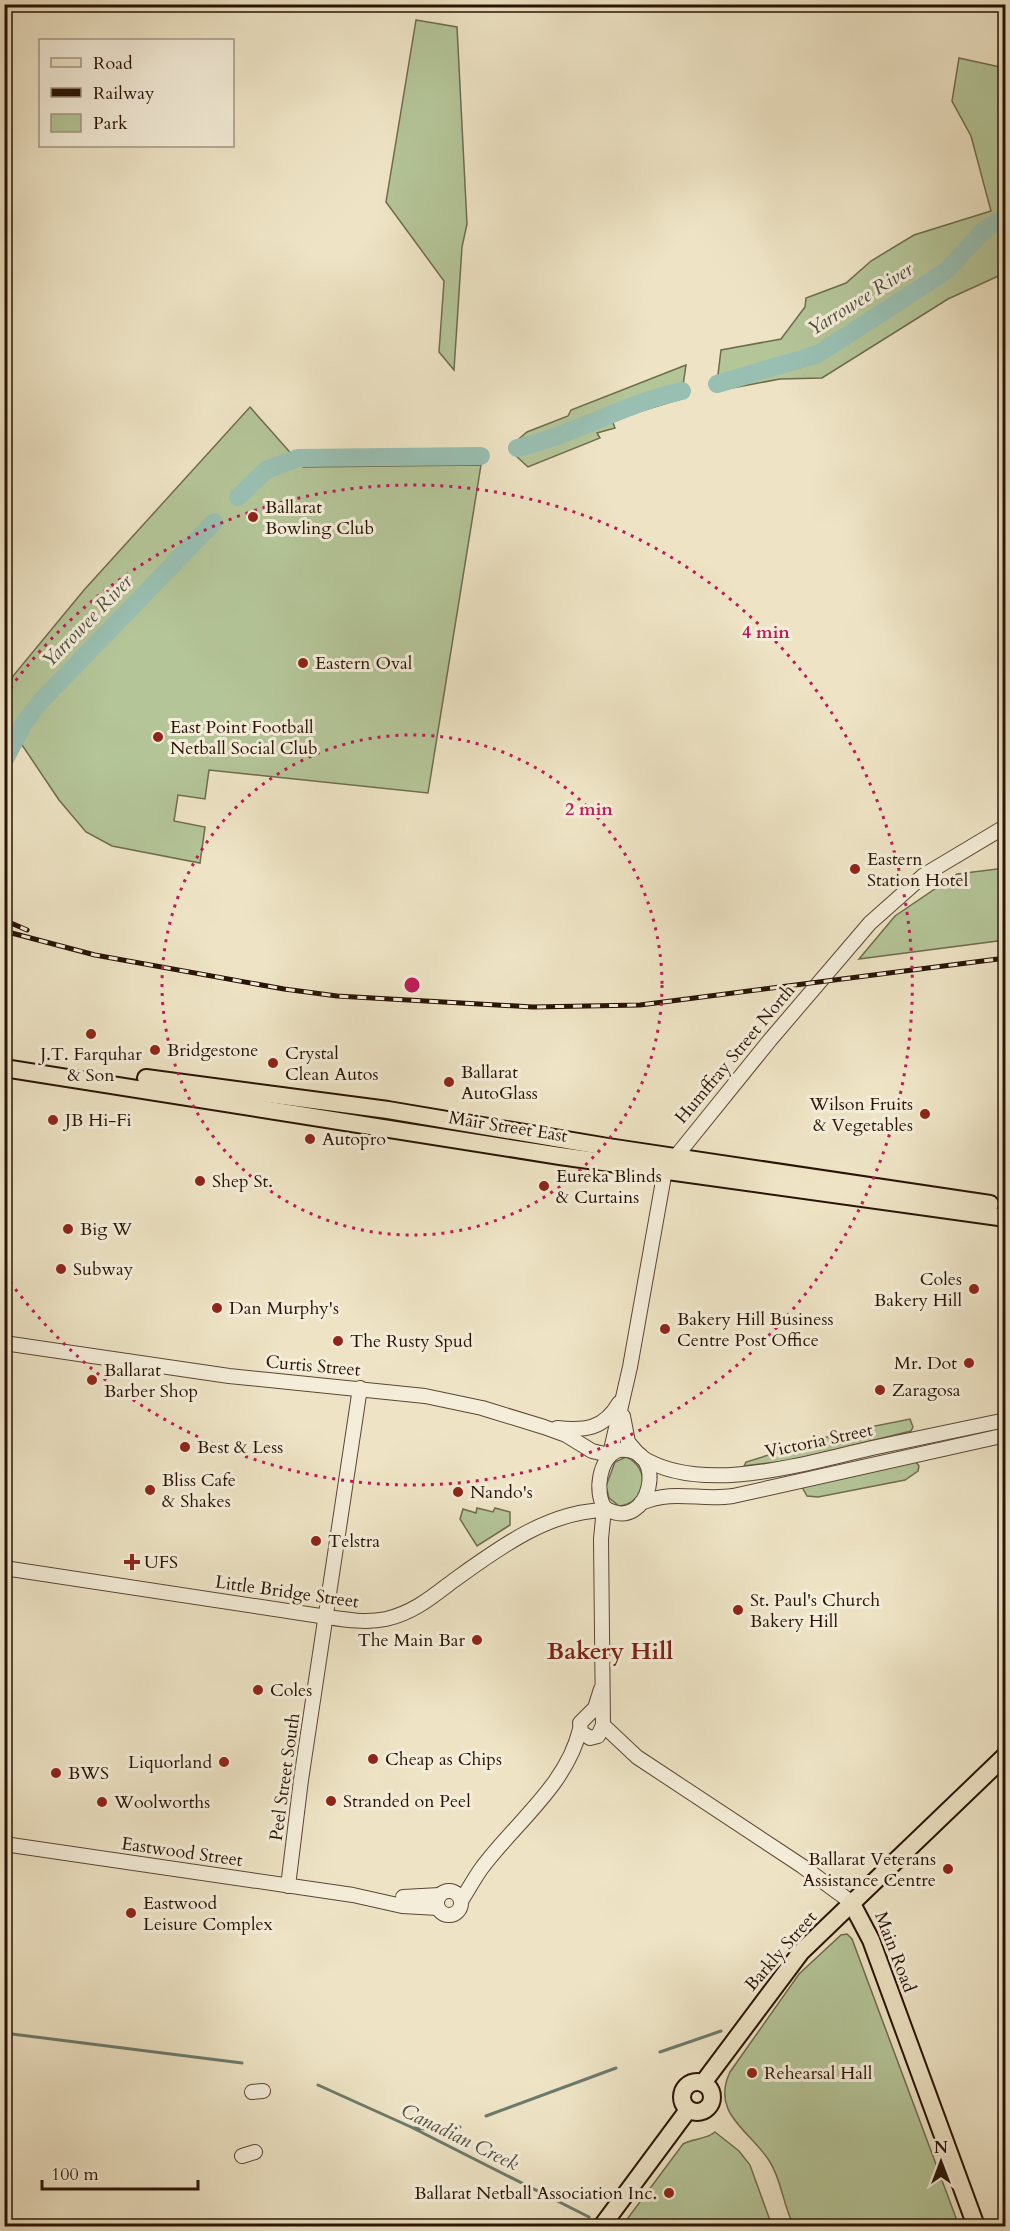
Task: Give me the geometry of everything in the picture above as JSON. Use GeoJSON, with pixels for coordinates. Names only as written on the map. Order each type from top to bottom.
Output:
{"type":"FeatureCollection","features":[{"type":"Feature","properties":{"kind":"main road","name":"Mair Street East"},"geometry":{"type":"LineString","coordinates":[[4,1058],[388,1110],[670,1163],[1005,1218]]}},
{"type":"Feature","properties":{"kind":"main road","name":"Mair Street East"},"geometry":{"type":"LineString","coordinates":[[4,1068],[560,1156],[670,1163],[1005,1206]]}},
{"type":"Feature","properties":{"kind":"main road","name":"Barkly Street"},"geometry":{"type":"LineString","coordinates":[[602,2226],[688,2110],[681,2101],[683,2090],[693,2082],[704,2084],[791,1965],[851,1902],[1005,1755]]}},
{"type":"Feature","properties":{"kind":"main road","name":"Main Road"},"geometry":{"type":"LineString","coordinates":[[851,1902],[871,1940],[976,2226]]}},
{"type":"Feature","properties":{"kind":"street","name":"Humffray Street North"},"geometry":{"type":"LineString","coordinates":[[610,1455],[626,1387],[670,1163],[844,950],[873,919],[924,875],[1005,826]]}},
{"type":"Feature","properties":{"kind":"street","name":"Curtis Street"},"geometry":{"type":"LineString","coordinates":[[4,1343],[229,1376],[360,1388],[463,1403],[544,1426],[566,1435],[589,1449],[610,1455]]}},
{"type":"Feature","properties":{"kind":"street","name":"Humffray Street North"},"geometry":{"type":"LineString","coordinates":[[626,1387],[625,1431],[631,1448],[640,1456]]}},
{"type":"Feature","properties":{"kind":"street"},"geometry":{"type":"LineString","coordinates":[[544,1426],[581,1430],[598,1426],[614,1411],[626,1387]]}},
{"type":"Feature","properties":{"kind":"street","name":"Peel Street South"},"geometry":{"type":"LineString","coordinates":[[288,1886],[301,1780],[360,1388]]}},
{"type":"Feature","properties":{"kind":"street","name":"Victoria Street"},"geometry":{"type":"LineString","coordinates":[[640,1456],[665,1468],[686,1472],[758,1472],[1005,1420]]}},
{"type":"Feature","properties":{"kind":"street","name":"Victoria Street"},"geometry":{"type":"LineString","coordinates":[[641,1503],[670,1494],[709,1498],[733,1496],[1005,1435]]}},
{"type":"Feature","properties":{"kind":"street"},"geometry":{"type":"LineString","coordinates":[[443,1898],[444,1914],[452,1916],[460,1909],[461,1901],[480,1869],[550,1787],[601,1733],[603,1724],[601,1548],[605,1509],[600,1487],[610,1455],[624,1450],[640,1456],[647,1465],[649,1491],[641,1503],[625,1512],[610,1527],[601,1548]]}},
{"type":"Feature","properties":{"kind":"street"},"geometry":{"type":"LineString","coordinates":[[605,1509],[625,1512]]}},
{"type":"Feature","properties":{"kind":"street","name":"Little Bridge Street"},"geometry":{"type":"LineString","coordinates":[[4,1568],[327,1617],[376,1621],[407,1612],[526,1533],[576,1513],[605,1509]]}},
{"type":"Feature","properties":{"kind":"street"},"geometry":{"type":"LineString","coordinates":[[576,1513],[586,1515],[595,1524],[601,1548]]}},
{"type":"Feature","properties":{"kind":"street"},"geometry":{"type":"LineString","coordinates":[[550,1787],[570,1756],[582,1723],[595,1708],[601,1689]]}},
{"type":"Feature","properties":{"kind":"street"},"geometry":{"type":"LineString","coordinates":[[582,1723],[597,1717],[603,1724]]}},
{"type":"Feature","properties":{"kind":"street"},"geometry":{"type":"LineString","coordinates":[[582,1723],[583,1735],[594,1738]]}},
{"type":"Feature","properties":{"kind":"street","name":"Main Road"},"geometry":{"type":"LineString","coordinates":[[603,1724],[637,1757]]}},
{"type":"Feature","properties":{"kind":"street","name":"Main Road"},"geometry":{"type":"LineString","coordinates":[[594,1738],[637,1757],[802,1866],[851,1902]]}},
{"type":"Feature","properties":{"kind":"street","name":"Eastwood Street"},"geometry":{"type":"LineString","coordinates":[[4,1844],[353,1895],[402,1906],[443,1898]]}},
{"type":"Feature","properties":{"kind":"street"},"geometry":{"type":"LineString","coordinates":[[443,1898],[480,1869]]}},
{"type":"Feature","properties":{"kind":"street"},"geometry":{"type":"LineString","coordinates":[[443,1898],[458,1895],[461,1901]]}},
{"type":"Feature","properties":{"kind":"green space"},"geometry":{"type":"Polygon","coordinates":[[[416,20],[457,27],[467,224],[462,247],[454,370],[439,352],[444,281],[386,202],[416,20]]]}},
{"type":"Feature","properties":{"kind":"green space"},"geometry":{"type":"Polygon","coordinates":[[[959,58],[1005,68],[1005,273],[948,299],[822,378],[780,379],[716,391],[721,350],[781,339],[805,307],[806,298],[846,283],[871,261],[914,235],[991,211],[971,136],[952,101],[959,58]]]}},
{"type":"Feature","properties":{"kind":"green space"},"geometry":{"type":"Polygon","coordinates":[[[686,365],[681,399],[612,420],[615,428],[597,433],[600,438],[528,467],[516,456],[514,443],[527,432],[568,416],[571,410],[686,365]]]}},
{"type":"Feature","properties":{"kind":"green space"},"geometry":{"type":"Polygon","coordinates":[[[250,407],[303,467],[481,465],[428,793],[209,770],[205,799],[178,795],[174,821],[205,827],[200,863],[112,846],[86,832],[59,800],[12,730],[5,703],[13,676],[84,590],[250,407]]]}},
{"type":"Feature","properties":{"kind":"green space"},"geometry":{"type":"Polygon","coordinates":[[[1005,868],[1005,940],[859,959],[895,916],[957,874],[1005,868]]]}},
{"type":"Feature","properties":{"kind":"green space"},"geometry":{"type":"Polygon","coordinates":[[[910,1419],[913,1427],[911,1431],[794,1460],[744,1466],[746,1462],[840,1433],[910,1419]]]}},
{"type":"Feature","properties":{"kind":"green space"},"geometry":{"type":"Polygon","coordinates":[[[626,1457],[639,1469],[642,1484],[635,1499],[619,1506],[609,1498],[606,1486],[615,1462],[626,1457]]]}},
{"type":"Feature","properties":{"kind":"green space"},"geometry":{"type":"Polygon","coordinates":[[[915,1461],[919,1466],[918,1471],[905,1480],[818,1497],[807,1496],[802,1487],[915,1461]]]}},
{"type":"Feature","properties":{"kind":"green space"},"geometry":{"type":"Polygon","coordinates":[[[477,1508],[493,1512],[495,1508],[510,1512],[510,1525],[477,1546],[460,1519],[463,1509],[476,1513],[477,1508]]]}},
{"type":"Feature","properties":{"kind":"green space"},"geometry":{"type":"Polygon","coordinates":[[[847,1934],[852,1939],[959,2226],[794,2226],[770,2162],[729,2111],[725,2099],[725,2087],[730,2072],[799,1974],[841,1935],[847,1934]]]}},
{"type":"Feature","properties":{"kind":"green space"},"geometry":{"type":"Polygon","coordinates":[[[715,2132],[739,2151],[750,2165],[772,2226],[622,2226],[683,2144],[715,2132]]]}},
{"type":"Feature","properties":{"kind":"waterway","name":"Yarrowee River"},"geometry":{"type":"LineString","coordinates":[[717,384],[818,354],[946,271],[984,230],[1006,217]]}},
{"type":"Feature","properties":{"kind":"waterway","name":"Yarrowee River"},"geometry":{"type":"LineString","coordinates":[[517,448],[559,435],[640,403],[682,391]]}},
{"type":"Feature","properties":{"kind":"waterway","name":"Yarrowee River"},"geometry":{"type":"LineString","coordinates":[[238,497],[266,470],[298,458],[481,456]]}},
{"type":"Feature","properties":{"kind":"waterway","name":"Yarrowee River"},"geometry":{"type":"LineString","coordinates":[[4,761],[24,723],[41,701],[214,522]]}},
{"type":"Feature","properties":{"kind":"waterway"},"geometry":{"type":"LineString","coordinates":[[660,2052],[721,2031]]}},
{"type":"Feature","properties":{"kind":"waterway","name":"Canadian Creek"},"geometry":{"type":"LineString","coordinates":[[4,2033],[242,2063]]}},
{"type":"Feature","properties":{"kind":"waterway"},"geometry":{"type":"LineString","coordinates":[[486,2116],[616,2068]]}},
{"type":"Feature","properties":{"kind":"waterway","name":"Canadian Creek"},"geometry":{"type":"LineString","coordinates":[[318,2085],[411,2127],[589,2217]]}},
{"type":"Feature","properties":{"kind":"waterway"},"geometry":{"type":"LineString","coordinates":[[414,2128],[438,2130],[460,2127]]}},
{"type":"Feature","properties":{"kind":"railway"},"geometry":{"type":"LineString","coordinates":[[4,920],[27,930]]}},
{"type":"Feature","properties":{"kind":"railway"},"geometry":{"type":"LineString","coordinates":[[4,931],[95,955],[284,989],[337,996],[533,1007],[640,1005],[1006,958]]}},
{"type":"Feature","properties":{"kind":"place","name":"Ballarat Bowling Club"},"geometry":{"type":"Point","coordinates":[253,517]}},
{"type":"Feature","properties":{"kind":"place","name":"Eastern Oval"},"geometry":{"type":"Point","coordinates":[303,663]}},
{"type":"Feature","properties":{"kind":"place","name":"East Point Football Netball Social Club"},"geometry":{"type":"Point","coordinates":[158,737]}},
{"type":"Feature","properties":{"kind":"place","name":"Eastern Station Hotel"},"geometry":{"type":"Point","coordinates":[855,869]}},
{"type":"Feature","properties":{"kind":"place","name":"J.T. Farquhar & Son"},"geometry":{"type":"Point","coordinates":[91,1034]}},
{"type":"Feature","properties":{"kind":"place","name":"Bridgestone"},"geometry":{"type":"Point","coordinates":[155,1050]}},
{"type":"Feature","properties":{"kind":"place","name":"Crystal Clean Autos"},"geometry":{"type":"Point","coordinates":[273,1063]}},
{"type":"Feature","properties":{"kind":"place","name":"Ballarat AutoGlass"},"geometry":{"type":"Point","coordinates":[449,1082]}},
{"type":"Feature","properties":{"kind":"place","name":"Wilson Fruits & Vegetables"},"geometry":{"type":"Point","coordinates":[925,1114]}},
{"type":"Feature","properties":{"kind":"place","name":"JB Hi-Fi"},"geometry":{"type":"Point","coordinates":[53,1120]}},
{"type":"Feature","properties":{"kind":"place","name":"Autopro"},"geometry":{"type":"Point","coordinates":[310,1139]}},
{"type":"Feature","properties":{"kind":"place","name":"Shep St."},"geometry":{"type":"Point","coordinates":[200,1181]}},
{"type":"Feature","properties":{"kind":"place","name":"Eureka Blinds & Curtains"},"geometry":{"type":"Point","coordinates":[544,1186]}},
{"type":"Feature","properties":{"kind":"place","name":"Big W"},"geometry":{"type":"Point","coordinates":[68,1229]}},
{"type":"Feature","properties":{"kind":"place","name":"Subway"},"geometry":{"type":"Point","coordinates":[61,1269]}},
{"type":"Feature","properties":{"kind":"place","name":"Coles Bakery Hill"},"geometry":{"type":"Point","coordinates":[974,1289]}},
{"type":"Feature","properties":{"kind":"place","name":"Dan Murphy's"},"geometry":{"type":"Point","coordinates":[217,1308]}},
{"type":"Feature","properties":{"kind":"place","name":"Bakery Hill Business Centre Post Office"},"geometry":{"type":"Point","coordinates":[665,1329]}},
{"type":"Feature","properties":{"kind":"place","name":"The Rusty Spud"},"geometry":{"type":"Point","coordinates":[338,1341]}},
{"type":"Feature","properties":{"kind":"place","name":"Mr. Dot"},"geometry":{"type":"Point","coordinates":[969,1363]}},
{"type":"Feature","properties":{"kind":"place","name":"Ballarat Barber Shop"},"geometry":{"type":"Point","coordinates":[92,1380]}},
{"type":"Feature","properties":{"kind":"place","name":"Zaragosa"},"geometry":{"type":"Point","coordinates":[880,1390]}},
{"type":"Feature","properties":{"kind":"place","name":"Best & Less"},"geometry":{"type":"Point","coordinates":[185,1447]}},
{"type":"Feature","properties":{"kind":"place","name":"Bliss Cafe & Shakes"},"geometry":{"type":"Point","coordinates":[150,1490]}},
{"type":"Feature","properties":{"kind":"place","name":"Nando's"},"geometry":{"type":"Point","coordinates":[458,1492]}},
{"type":"Feature","properties":{"kind":"place","name":"Telstra"},"geometry":{"type":"Point","coordinates":[316,1541]}},
{"type":"Feature","properties":{"kind":"place","name":"UFS"},"geometry":{"type":"Point","coordinates":[132,1562]}},
{"type":"Feature","properties":{"kind":"place","name":"St. Paul's Church Bakery Hill"},"geometry":{"type":"Point","coordinates":[738,1610]}},
{"type":"Feature","properties":{"kind":"place","name":"The Main Bar"},"geometry":{"type":"Point","coordinates":[477,1640]}},
{"type":"Feature","properties":{"kind":"place","name":"Coles"},"geometry":{"type":"Point","coordinates":[258,1690]}},
{"type":"Feature","properties":{"kind":"place","name":"Cheap as Chips"},"geometry":{"type":"Point","coordinates":[373,1759]}},
{"type":"Feature","properties":{"kind":"place","name":"Liquorland"},"geometry":{"type":"Point","coordinates":[224,1762]}},
{"type":"Feature","properties":{"kind":"place","name":"BWS"},"geometry":{"type":"Point","coordinates":[56,1773]}},
{"type":"Feature","properties":{"kind":"place","name":"Stranded on Peel"},"geometry":{"type":"Point","coordinates":[331,1801]}},
{"type":"Feature","properties":{"kind":"place","name":"Woolworths"},"geometry":{"type":"Point","coordinates":[102,1802]}},
{"type":"Feature","properties":{"kind":"place","name":"Ballarat Veterans Assistance Centre"},"geometry":{"type":"Point","coordinates":[948,1869]}},
{"type":"Feature","properties":{"kind":"place","name":"Eastwood Leisure Complex"},"geometry":{"type":"Point","coordinates":[131,1913]}},
{"type":"Feature","properties":{"kind":"place","name":"Rehearsal Hall"},"geometry":{"type":"Point","coordinates":[752,2073]}},
{"type":"Feature","properties":{"kind":"place","name":"Ballarat Netball Association Inc."},"geometry":{"type":"Point","coordinates":[669,2193]}},
{"type":"Feature","properties":{"kind":"district","name":"Bakery Hill"},"geometry":{"type":"Point","coordinates":[610,1651]}}]}
